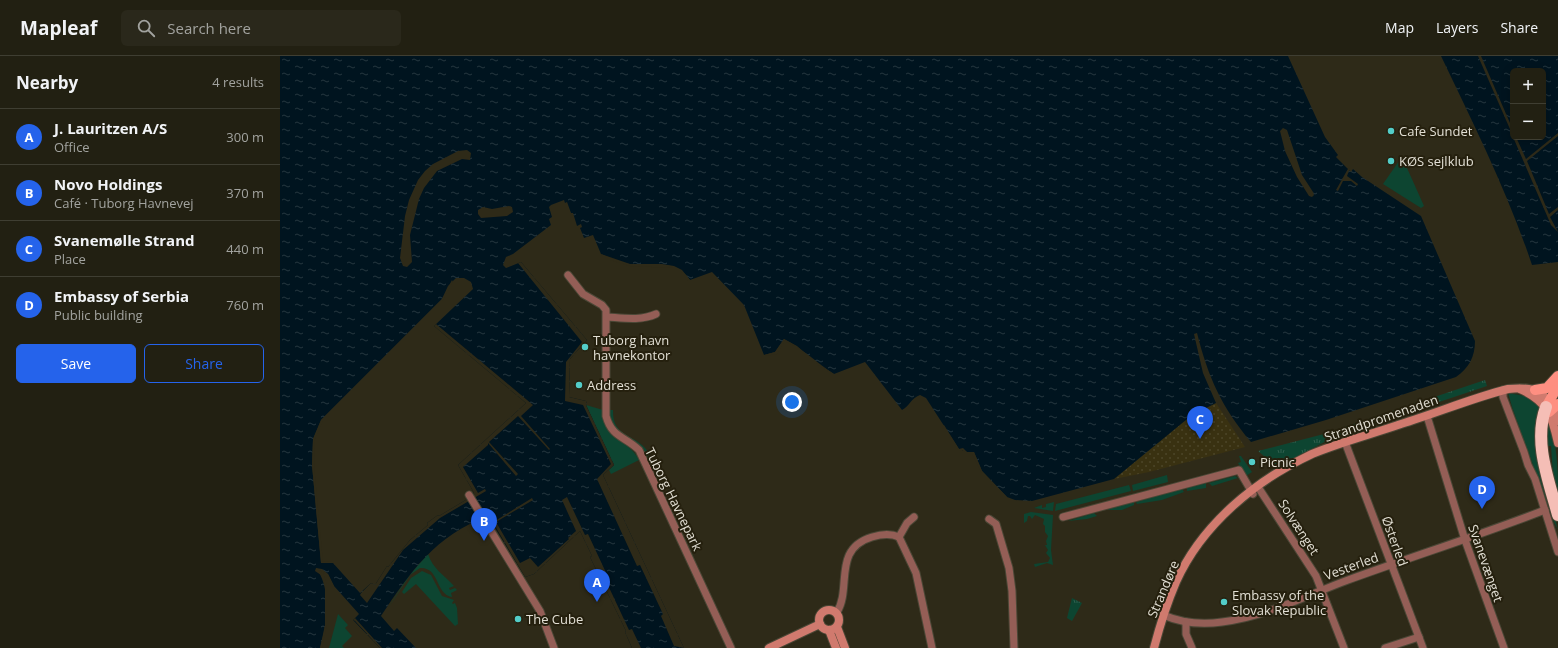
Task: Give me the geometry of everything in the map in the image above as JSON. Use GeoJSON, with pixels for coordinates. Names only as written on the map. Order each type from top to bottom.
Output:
{"type":"FeatureCollection","features":[{"type":"Feature","properties":{"kind":"highway"},"geometry":{"type":"LineString","coordinates":[[1551,407],[1542,423],[1543,454],[1558,515]]}},
{"type":"Feature","properties":{"kind":"main road"},"geometry":{"type":"LineString","coordinates":[[1535,390],[1547,388],[1558,376]]}},
{"type":"Feature","properties":{"kind":"main road"},"geometry":{"type":"LineString","coordinates":[[1551,407],[1558,386]]}},
{"type":"Feature","properties":{"kind":"street"},"geometry":{"type":"LineString","coordinates":[[568,275],[583,294],[602,305],[606,310],[607,316],[632,318],[649,317],[656,314]]}},
{"type":"Feature","properties":{"kind":"street","name":"Tuborg Havnepark"},"geometry":{"type":"LineString","coordinates":[[607,316],[606,416],[608,423],[616,434],[639,450],[731,648]]}},
{"type":"Feature","properties":{"kind":"street","name":"Strandpromenaden"},"geometry":{"type":"LineString","coordinates":[[1254,490],[1295,463],[1345,442],[1503,390],[1524,387],[1535,390]]}},
{"type":"Feature","properties":{"kind":"street"},"geometry":{"type":"LineString","coordinates":[[1517,388],[1532,395],[1551,407],[1558,443]]}},
{"type":"Feature","properties":{"kind":"street"},"geometry":{"type":"LineString","coordinates":[[1503,390],[1503,397],[1545,510],[1558,552]]}},
{"type":"Feature","properties":{"kind":"street"},"geometry":{"type":"LineString","coordinates":[[1535,390],[1551,407],[1558,421]]}},
{"type":"Feature","properties":{"kind":"street","name":"Svanevænget"},"geometry":{"type":"LineString","coordinates":[[1427,416],[1464,540],[1504,648]]}},
{"type":"Feature","properties":{"kind":"street","name":"Østerled"},"geometry":{"type":"LineString","coordinates":[[1345,442],[1423,648]]}},
{"type":"Feature","properties":{"kind":"street"},"geometry":{"type":"LineString","coordinates":[[1063,516],[1239,470],[1254,490]]}},
{"type":"Feature","properties":{"kind":"street","name":"Strandøre"},"geometry":{"type":"LineString","coordinates":[[1154,648],[1163,616],[1176,583],[1187,562],[1217,524],[1254,490]]}},
{"type":"Feature","properties":{"kind":"street","name":"Solvænget"},"geometry":{"type":"LineString","coordinates":[[1254,490],[1312,570],[1322,590],[1344,648]]}},
{"type":"Feature","properties":{"kind":"street"},"geometry":{"type":"LineString","coordinates":[[468,495],[540,611],[555,646]]}},
{"type":"Feature","properties":{"kind":"street","name":"Vesterled"},"geometry":{"type":"LineString","coordinates":[[1163,616],[1186,622],[1206,624],[1239,620],[1390,564],[1464,540],[1545,510]]}},
{"type":"Feature","properties":{"kind":"street"},"geometry":{"type":"LineString","coordinates":[[899,537],[907,523],[914,517]]}},
{"type":"Feature","properties":{"kind":"street"},"geometry":{"type":"LineString","coordinates":[[989,519],[996,524],[1009,568],[1012,591],[1014,648]]}},
{"type":"Feature","properties":{"kind":"street"},"geometry":{"type":"LineString","coordinates":[[837,612],[842,602],[845,565],[850,554],[868,538],[884,534],[899,537]]}},
{"type":"Feature","properties":{"kind":"street"},"geometry":{"type":"LineString","coordinates":[[899,537],[916,573],[932,648]]}},
{"type":"Feature","properties":{"kind":"street"},"geometry":{"type":"LineString","coordinates":[[833,628],[823,628],[820,624],[819,617],[823,611],[828,609],[837,612],[840,619],[833,628],[836,648]]}},
{"type":"Feature","properties":{"kind":"street"},"geometry":{"type":"LineString","coordinates":[[1186,622],[1186,634],[1192,648]]}},
{"type":"Feature","properties":{"kind":"street"},"geometry":{"type":"LineString","coordinates":[[769,648],[820,624]]}},
{"type":"Feature","properties":{"kind":"street"},"geometry":{"type":"LineString","coordinates":[[833,628],[845,648]]}},
{"type":"Feature","properties":{"kind":"street"},"geometry":{"type":"LineString","coordinates":[[1385,648],[1418,636]]}},
{"type":"Feature","properties":{"kind":"green space"},"geometry":{"type":"Polygon","coordinates":[[[1399,161],[1407,168],[1424,206],[1421,208],[1383,184],[1399,161]]]}},
{"type":"Feature","properties":{"kind":"green space"},"geometry":{"type":"Polygon","coordinates":[[[1485,380],[1487,386],[1334,437],[1277,467],[1258,451],[1324,434],[1485,380]]]}},
{"type":"Feature","properties":{"kind":"green space"},"geometry":{"type":"Polygon","coordinates":[[[1508,393],[1525,396],[1540,406],[1540,463],[1558,530],[1553,520],[1508,393]]]}},
{"type":"Feature","properties":{"kind":"green space"},"geometry":{"type":"Polygon","coordinates":[[[586,405],[603,410],[604,421],[607,429],[616,439],[634,452],[639,460],[611,474],[609,470],[614,465],[586,405]]]}},
{"type":"Feature","properties":{"kind":"green space"},"geometry":{"type":"Polygon","coordinates":[[[608,410],[613,410],[614,420],[621,432],[639,443],[650,455],[645,458],[618,433],[610,423],[608,410]]]}},
{"type":"Feature","properties":{"kind":"green space"},"geometry":{"type":"Polygon","coordinates":[[[1547,418],[1555,447],[1558,496],[1553,475],[1551,446],[1545,446],[1547,418]]]}},
{"type":"Feature","properties":{"kind":"green space"},"geometry":{"type":"Polygon","coordinates":[[[1239,456],[1241,456],[1252,472],[1246,476],[1238,463],[1241,462],[1239,456]]]}},
{"type":"Feature","properties":{"kind":"green space"},"geometry":{"type":"Polygon","coordinates":[[[1167,475],[1168,482],[1133,491],[1132,485],[1167,475]]]}},
{"type":"Feature","properties":{"kind":"green space"},"geometry":{"type":"Polygon","coordinates":[[[1235,476],[1238,478],[1212,486],[1209,483],[1235,476]]]}},
{"type":"Feature","properties":{"kind":"green space"},"geometry":{"type":"Polygon","coordinates":[[[1206,483],[1206,488],[1187,491],[1187,488],[1206,483]]]}},
{"type":"Feature","properties":{"kind":"green space"},"geometry":{"type":"Polygon","coordinates":[[[1129,485],[1131,491],[1055,511],[1056,504],[1129,485]]]}},
{"type":"Feature","properties":{"kind":"green space"},"geometry":{"type":"Polygon","coordinates":[[[1182,489],[1184,492],[1162,500],[1137,504],[1136,502],[1182,489]]]}},
{"type":"Feature","properties":{"kind":"green space"},"geometry":{"type":"Polygon","coordinates":[[[1054,502],[1053,511],[1034,508],[1042,505],[1042,508],[1046,507],[1046,504],[1054,502]]]}},
{"type":"Feature","properties":{"kind":"green space"},"geometry":{"type":"Polygon","coordinates":[[[1134,502],[1134,505],[1122,510],[1108,510],[1109,509],[1134,502]]]}},
{"type":"Feature","properties":{"kind":"green space"},"geometry":{"type":"Polygon","coordinates":[[[1031,512],[1053,515],[1051,550],[1053,565],[1047,563],[1035,567],[1034,564],[1048,562],[1050,558],[1046,553],[1048,550],[1045,545],[1047,545],[1046,541],[1048,536],[1045,532],[1045,526],[1043,524],[1044,519],[1035,515],[1032,519],[1028,516],[1027,521],[1024,523],[1024,514],[1031,512]]]}},
{"type":"Feature","properties":{"kind":"green space"},"geometry":{"type":"Polygon","coordinates":[[[1094,513],[1097,516],[1087,519],[1068,521],[1094,513]]]}},
{"type":"Feature","properties":{"kind":"green space"},"geometry":{"type":"Polygon","coordinates":[[[428,554],[436,568],[454,586],[449,588],[450,590],[455,588],[457,590],[451,593],[452,597],[443,591],[431,572],[420,568],[410,575],[388,608],[407,578],[428,554]]]}},
{"type":"Feature","properties":{"kind":"green space"},"geometry":{"type":"Polygon","coordinates":[[[422,571],[431,575],[442,596],[454,600],[452,603],[455,603],[457,608],[458,624],[455,626],[416,584],[404,594],[402,592],[411,578],[422,571]]]}},
{"type":"Feature","properties":{"kind":"green space"},"geometry":{"type":"Polygon","coordinates":[[[1072,598],[1082,603],[1072,621],[1067,618],[1072,598]]]}},
{"type":"Feature","properties":{"kind":"green space"},"geometry":{"type":"Polygon","coordinates":[[[338,614],[348,625],[345,628],[352,636],[342,646],[344,648],[329,648],[338,614]]]}},
{"type":"Feature","properties":{"kind":"sand"},"geometry":{"type":"Polygon","coordinates":[[[1216,403],[1245,447],[1149,472],[1114,479],[1192,415],[1216,403]]]}},
{"type":"Feature","properties":{"kind":"water"},"geometry":{"type":"Polygon","coordinates":[[[280,56],[1288,56],[1325,137],[1338,155],[1336,157],[1351,172],[1353,169],[1362,177],[1421,216],[1475,341],[1474,352],[1468,366],[1456,377],[1326,420],[1251,442],[1232,417],[1217,391],[1206,364],[1197,333],[1194,334],[1203,373],[1216,403],[1192,415],[1114,479],[1032,501],[1015,500],[1007,497],[982,471],[974,452],[967,452],[959,449],[926,398],[920,395],[917,396],[902,410],[865,362],[834,374],[784,339],[775,352],[764,355],[744,305],[712,272],[690,280],[678,268],[663,265],[639,265],[626,263],[601,254],[593,235],[584,238],[580,228],[582,227],[581,224],[577,226],[573,213],[571,213],[567,202],[565,203],[564,200],[549,207],[552,217],[549,219],[551,225],[513,254],[506,257],[503,265],[506,268],[521,262],[587,340],[570,359],[569,397],[586,401],[586,405],[614,465],[603,475],[684,648],[632,648],[625,632],[626,631],[590,557],[592,556],[580,531],[534,574],[525,577],[488,516],[469,524],[453,534],[426,557],[403,584],[381,616],[394,631],[397,628],[416,648],[380,648],[353,620],[359,614],[334,586],[328,574],[316,568],[321,576],[324,586],[327,607],[325,628],[320,648],[280,648],[280,56]],[[456,278],[448,286],[442,299],[321,420],[313,439],[312,465],[321,563],[333,563],[360,593],[371,583],[375,585],[387,566],[388,567],[410,540],[428,525],[427,523],[438,515],[439,516],[474,495],[458,465],[526,403],[434,326],[473,289],[471,282],[464,278],[456,278]]]}},
{"type":"Feature","properties":{"kind":"water"},"geometry":{"type":"Polygon","coordinates":[[[1441,56],[1558,56],[1558,262],[1532,265],[1523,238],[1478,133],[1441,56]]]}},
{"type":"Feature","properties":{"kind":"pier"},"geometry":{"type":"Polygon","coordinates":[[[1478,56],[1481,56],[1510,123],[1510,129],[1478,56]]]}},
{"type":"Feature","properties":{"kind":"pier"},"geometry":{"type":"Polygon","coordinates":[[[1283,128],[1287,130],[1302,175],[1313,192],[1314,195],[1312,197],[1309,196],[1297,177],[1285,151],[1280,131],[1283,128]]]}},
{"type":"Feature","properties":{"kind":"pier"},"geometry":{"type":"Polygon","coordinates":[[[1558,133],[1558,136],[1527,161],[1549,214],[1558,207],[1558,210],[1550,217],[1558,232],[1551,225],[1514,140],[1517,140],[1526,159],[1558,133]]]}},
{"type":"Feature","properties":{"kind":"pier"},"geometry":{"type":"Polygon","coordinates":[[[467,150],[471,153],[470,160],[462,159],[437,171],[424,188],[419,199],[410,235],[412,262],[407,267],[403,266],[400,258],[405,216],[409,200],[418,180],[433,164],[458,151],[467,150]]]}},
{"type":"Feature","properties":{"kind":"pier"},"geometry":{"type":"Polygon","coordinates":[[[1349,167],[1347,176],[1358,184],[1357,186],[1351,181],[1343,181],[1338,191],[1336,190],[1349,167]]]}},
{"type":"Feature","properties":{"kind":"pier"},"geometry":{"type":"Polygon","coordinates":[[[509,206],[512,207],[513,212],[507,216],[481,218],[478,214],[478,210],[483,207],[492,209],[509,206]]]}},
{"type":"Feature","properties":{"kind":"pier"},"geometry":{"type":"Polygon","coordinates":[[[601,254],[630,264],[662,264],[674,266],[682,270],[690,280],[688,281],[681,272],[673,268],[630,266],[610,260],[601,254]]]}},
{"type":"Feature","properties":{"kind":"pier"},"geometry":{"type":"Polygon","coordinates":[[[521,262],[587,340],[570,359],[569,397],[586,401],[586,405],[614,465],[603,475],[684,648],[674,646],[661,616],[663,614],[640,565],[637,566],[597,479],[611,464],[583,405],[565,401],[566,362],[582,342],[518,263],[521,262]]]}},
{"type":"Feature","properties":{"kind":"pier"},"geometry":{"type":"Polygon","coordinates":[[[452,280],[453,282],[443,300],[323,421],[315,439],[314,465],[323,562],[331,561],[331,563],[321,563],[312,465],[313,439],[321,420],[442,299],[452,280]]]}},
{"type":"Feature","properties":{"kind":"pier"},"geometry":{"type":"Polygon","coordinates":[[[436,324],[533,405],[521,416],[550,449],[549,450],[518,416],[489,442],[518,474],[516,476],[488,443],[488,445],[463,467],[478,493],[485,489],[486,491],[440,518],[403,550],[367,603],[360,595],[361,593],[371,583],[375,585],[387,566],[388,567],[410,540],[428,525],[427,523],[438,515],[439,516],[474,495],[458,465],[526,403],[434,326],[436,324]]]}},
{"type":"Feature","properties":{"kind":"pier"},"geometry":{"type":"Polygon","coordinates":[[[784,339],[797,346],[815,362],[834,374],[832,375],[814,363],[796,347],[785,341],[777,354],[764,355],[775,352],[784,339]]]}},
{"type":"Feature","properties":{"kind":"pier"},"geometry":{"type":"Polygon","coordinates":[[[944,425],[959,449],[963,448],[967,452],[974,452],[982,471],[1007,497],[1005,498],[981,472],[972,454],[967,454],[962,450],[958,450],[942,426],[944,425]]]}},
{"type":"Feature","properties":{"kind":"pier"},"geometry":{"type":"Polygon","coordinates":[[[567,497],[585,535],[588,534],[609,579],[606,581],[629,630],[632,629],[641,648],[632,648],[625,632],[626,631],[590,557],[592,556],[580,531],[534,574],[525,577],[489,516],[473,523],[471,520],[489,510],[495,521],[532,498],[533,500],[496,522],[520,563],[530,558],[538,567],[576,531],[562,500],[567,497]]]}},
{"type":"Feature","properties":{"kind":"pier"},"geometry":{"type":"Polygon","coordinates":[[[316,568],[322,569],[328,574],[334,586],[332,587],[329,584],[326,575],[321,571],[318,570],[323,573],[327,584],[327,625],[322,648],[320,648],[325,625],[325,584],[321,575],[315,571],[316,568]]]}},
{"type":"Feature","properties":{"kind":"pier"},"geometry":{"type":"Polygon","coordinates":[[[355,618],[382,648],[380,648],[353,620],[355,618]]]}},
{"type":"Feature","properties":{"kind":"place","name":"Cafe Sundet"},"geometry":{"type":"Point","coordinates":[1391,131]}},
{"type":"Feature","properties":{"kind":"place","name":"KØS sejlklub"},"geometry":{"type":"Point","coordinates":[1391,161]}},
{"type":"Feature","properties":{"kind":"place","name":"Tuborg havn havnekontor"},"geometry":{"type":"Point","coordinates":[585,347]}},
{"type":"Feature","properties":{"kind":"place","name":"Address"},"geometry":{"type":"Point","coordinates":[579,385]}},
{"type":"Feature","properties":{"kind":"place","name":"Svanemølle Strand"},"geometry":{"type":"Point","coordinates":[1200,439]}},
{"type":"Feature","properties":{"kind":"place","name":"Picnic"},"geometry":{"type":"Point","coordinates":[1252,462]}},
{"type":"Feature","properties":{"kind":"place","name":"Embassy of Serbia"},"geometry":{"type":"Point","coordinates":[1482,509]}},
{"type":"Feature","properties":{"kind":"place","name":"Novo Holdings"},"geometry":{"type":"Point","coordinates":[484,541]}},
{"type":"Feature","properties":{"kind":"place","name":"J. Lauritzen A/S"},"geometry":{"type":"Point","coordinates":[597,602]}},
{"type":"Feature","properties":{"kind":"place","name":"Embassy of the Slovak Republic"},"geometry":{"type":"Point","coordinates":[1224,602]}},
{"type":"Feature","properties":{"kind":"place","name":"The Cube"},"geometry":{"type":"Point","coordinates":[518,619]}}]}
